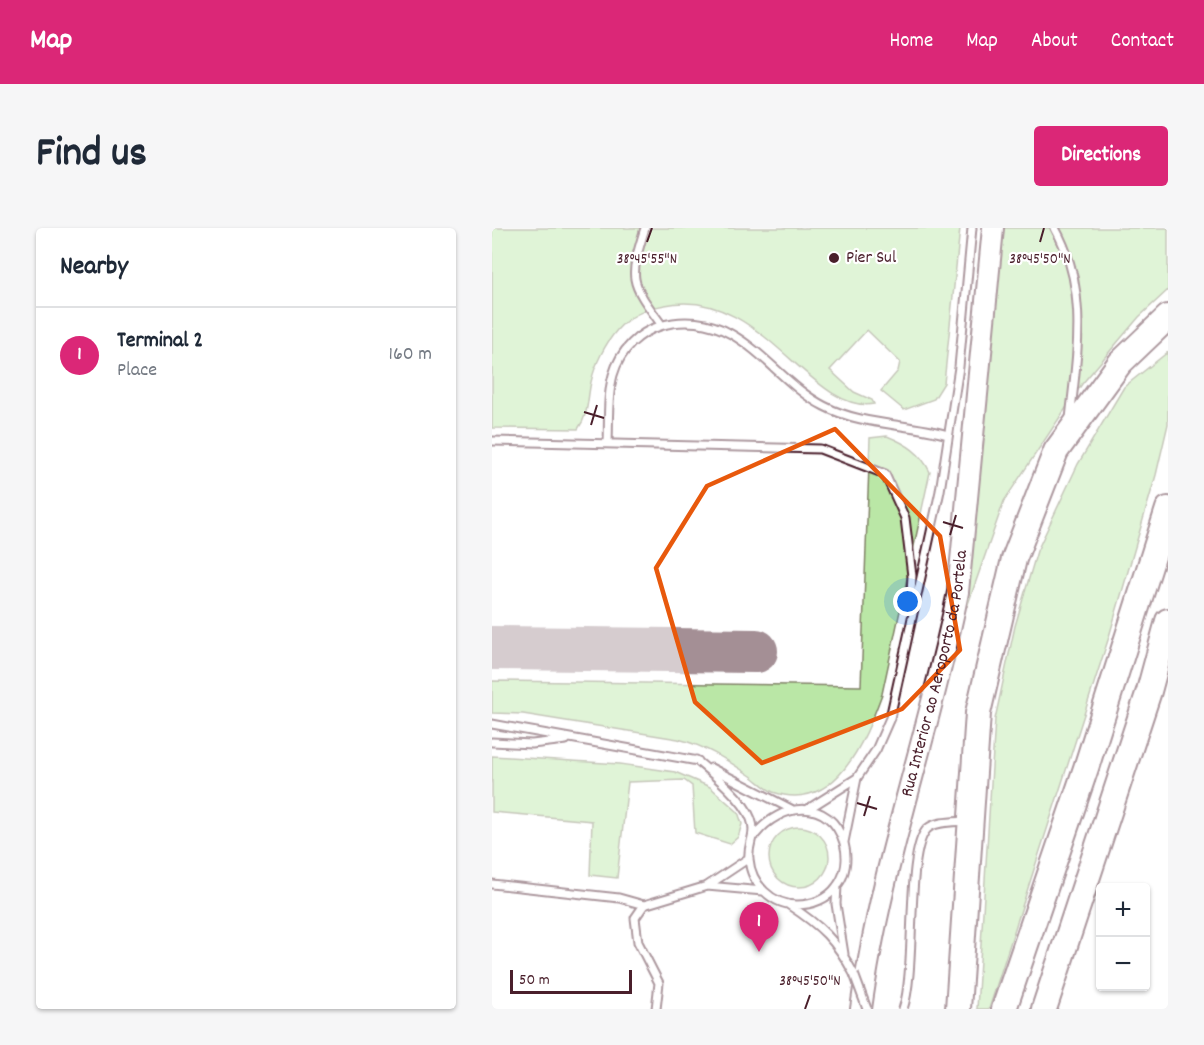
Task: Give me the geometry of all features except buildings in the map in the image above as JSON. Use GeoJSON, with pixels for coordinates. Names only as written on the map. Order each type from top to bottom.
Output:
{"type":"FeatureCollection","features":[{"type":"Feature","properties":{"kind":"highway"},"geometry":{"type":"LineString","coordinates":[[958,1009],[978,713],[1000,610],[1022,538],[1056,451],[1120,363],[1168,317]]}},
{"type":"Feature","properties":{"kind":"highway"},"geometry":{"type":"LineString","coordinates":[[1004,1009],[1086,768],[1168,509]]}},
{"type":"Feature","properties":{"kind":"highway"},"geometry":{"type":"LineString","coordinates":[[1044,1009],[1149,691],[1168,621]]}},
{"type":"Feature","properties":{"kind":"highway"},"geometry":{"type":"LineString","coordinates":[[1149,691],[1168,655]]}},
{"type":"Feature","properties":{"kind":"street","name":"Rua Interior ao Aeroporto da Portela"},"geometry":{"type":"LineString","coordinates":[[861,1009],[882,892],[946,649],[958,592],[993,228]]}},
{"type":"Feature","properties":{"kind":"lane"},"geometry":{"type":"LineString","coordinates":[[645,228],[633,280],[661,324]]}},
{"type":"Feature","properties":{"kind":"lane"},"geometry":{"type":"LineString","coordinates":[[844,842],[857,778],[876,750],[890,718],[940,491],[959,367],[972,228]]}},
{"type":"Feature","properties":{"kind":"lane"},"geometry":{"type":"LineString","coordinates":[[1055,228],[1076,282],[1080,336],[1069,434]]}},
{"type":"Feature","properties":{"kind":"lane"},"geometry":{"type":"LineString","coordinates":[[608,443],[613,374],[623,353],[641,335],[661,324],[682,320],[709,323],[732,334],[821,405],[845,417],[902,424],[948,435]]}},
{"type":"Feature","properties":{"kind":"lane"},"geometry":{"type":"LineString","coordinates":[[492,441],[820,449],[885,474],[905,518],[912,576],[909,631]]}},
{"type":"Feature","properties":{"kind":"lane"},"geometry":{"type":"LineString","coordinates":[[492,724],[572,740],[696,760],[791,809]]}},
{"type":"Feature","properties":{"kind":"lane"},"geometry":{"type":"LineString","coordinates":[[492,742],[532,744],[572,740]]}},
{"type":"Feature","properties":{"kind":"lane"},"geometry":{"type":"LineString","coordinates":[[696,760],[727,786],[751,818],[755,835]]}},
{"type":"Feature","properties":{"kind":"lane"},"geometry":{"type":"LineString","coordinates":[[808,809],[857,778]]}},
{"type":"Feature","properties":{"kind":"lane"},"geometry":{"type":"LineString","coordinates":[[789,905],[818,902],[837,886],[845,870],[844,842],[831,821],[808,809],[791,809],[765,821],[755,835],[749,858],[754,877],[773,899],[789,905],[820,926],[844,956],[854,974],[867,1009]]}},
{"type":"Feature","properties":{"kind":"lane"},"geometry":{"type":"LineString","coordinates":[[903,1009],[910,976],[916,848],[927,829],[935,825],[972,820]]}},
{"type":"Feature","properties":{"kind":"lane"},"geometry":{"type":"LineString","coordinates":[[492,884],[619,898],[644,905],[707,886],[749,858]]}},
{"type":"Feature","properties":{"kind":"lane"},"geometry":{"type":"LineString","coordinates":[[707,886],[764,891]]}},
{"type":"Feature","properties":{"kind":"lane"},"geometry":{"type":"LineString","coordinates":[[837,886],[836,904],[844,956]]}},
{"type":"Feature","properties":{"kind":"lane"},"geometry":{"type":"LineString","coordinates":[[644,905],[635,918],[638,942],[659,983],[656,1009]]}},
{"type":"Feature","properties":{"kind":"highlighted area"},"geometry":{"type":"Polygon","coordinates":[[[835,429],[940,536],[960,650],[902,709],[762,763],[695,702],[656,568],[707,486],[835,429]]]}},
{"type":"Feature","properties":{"kind":"green space"},"geometry":{"type":"Polygon","coordinates":[[[492,228],[960,228],[944,383],[934,399],[904,410],[881,391],[898,371],[900,362],[867,330],[830,370],[854,392],[872,400],[874,404],[851,402],[828,390],[756,330],[729,314],[699,304],[665,305],[633,317],[613,336],[595,368],[586,412],[578,429],[492,428],[492,228]]]}},
{"type":"Feature","properties":{"kind":"green space"},"geometry":{"type":"Polygon","coordinates":[[[1003,228],[1168,228],[1168,290],[1139,317],[1082,384],[1004,501],[967,607],[1003,228]]]}},
{"type":"Feature","properties":{"kind":"green space"},"geometry":{"type":"Polygon","coordinates":[[[1168,352],[1168,424],[1156,475],[1108,640],[989,1009],[977,1009],[995,719],[1015,626],[1037,551],[1078,464],[1124,387],[1168,352]]]}},
{"type":"Feature","properties":{"kind":"green space"},"geometry":{"type":"Polygon","coordinates":[[[887,436],[913,450],[930,472],[882,694],[857,751],[831,783],[814,792],[795,796],[773,792],[716,754],[678,739],[523,714],[492,713],[492,681],[861,686],[870,438],[887,436]]]}},
{"type":"Feature","properties":{"kind":"green space"},"geometry":{"type":"Polygon","coordinates":[[[492,756],[620,764],[675,772],[710,787],[738,812],[742,824],[738,837],[730,844],[695,833],[692,786],[684,780],[628,782],[617,878],[590,875],[592,821],[492,812],[492,756]]]}},
{"type":"Feature","properties":{"kind":"green space"},"geometry":{"type":"Polygon","coordinates":[[[793,827],[805,827],[816,832],[824,840],[829,857],[827,869],[816,882],[805,887],[793,887],[782,882],[774,874],[769,863],[769,851],[774,840],[782,832],[793,827]]]}},
{"type":"Feature","properties":{"kind":"taxiway"},"geometry":{"type":"LineString","coordinates":[[492,648],[756,651]]}},
{"type":"Feature","properties":{"kind":"place","name":"Pier Sul"},"geometry":{"type":"Point","coordinates":[834,258]}},
{"type":"Feature","properties":{"kind":"place","name":"Terminal 2"},"geometry":{"type":"Point","coordinates":[759,952]}}]}
